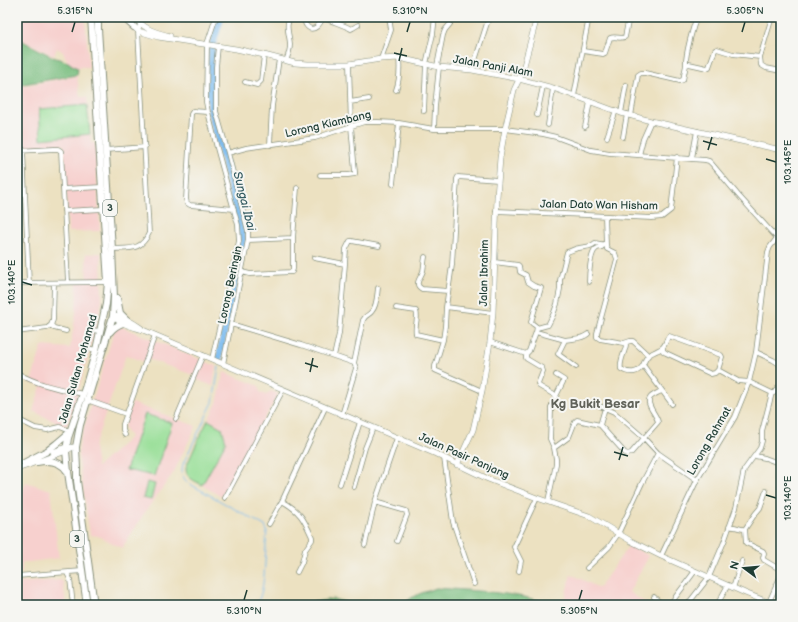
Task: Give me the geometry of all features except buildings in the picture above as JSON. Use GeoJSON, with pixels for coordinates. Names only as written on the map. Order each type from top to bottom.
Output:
{"type":"FeatureCollection","features":[{"type":"Feature","properties":{"kind":"highway","name":"Jalan Sultan Mohamad"},"geometry":{"type":"LineString","coordinates":[[87,605],[66,449],[96,350],[106,304],[108,282],[90,17]]}},
{"type":"Feature","properties":{"kind":"highway","name":"Jalan Sultan Mohamad"},"geometry":{"type":"LineString","coordinates":[[94,605],[76,481],[76,447],[80,425],[113,316],[114,297],[114,273],[98,17]]}},
{"type":"Feature","properties":{"kind":"highway"},"geometry":{"type":"LineString","coordinates":[[123,17],[136,29]]}},
{"type":"Feature","properties":{"kind":"highway"},"geometry":{"type":"LineString","coordinates":[[108,335],[113,328],[125,322],[119,309],[114,273]]}},
{"type":"Feature","properties":{"kind":"highway"},"geometry":{"type":"LineString","coordinates":[[96,350],[108,320],[113,316],[110,312],[108,282]]}},
{"type":"Feature","properties":{"kind":"highway","name":"3"},"geometry":{"type":"LineString","coordinates":[[76,481],[73,446],[80,425]]}},
{"type":"Feature","properties":{"kind":"highway"},"geometry":{"type":"LineString","coordinates":[[20,466],[47,451],[70,432]]}},
{"type":"Feature","properties":{"kind":"highway"},"geometry":{"type":"LineString","coordinates":[[36,462],[48,460],[56,462],[65,467],[68,472]]}},
{"type":"Feature","properties":{"kind":"main road"},"geometry":{"type":"LineString","coordinates":[[126,17],[136,29]]}},
{"type":"Feature","properties":{"kind":"main road","name":"Jalan Panji Alam"},"geometry":{"type":"LineString","coordinates":[[134,17],[140,24],[154,32],[196,43]]}},
{"type":"Feature","properties":{"kind":"main road","name":"Jalan Ibrahim"},"geometry":{"type":"LineString","coordinates":[[458,465],[473,430],[482,391],[490,342],[494,313],[494,262],[498,180],[505,129],[514,90],[522,73],[537,17]]}},
{"type":"Feature","properties":{"kind":"main road","name":"Jalan Panji Alam"},"geometry":{"type":"LineString","coordinates":[[136,29],[158,37],[218,46],[295,63],[349,64],[399,58],[438,67],[472,70],[553,88],[618,112],[651,121],[781,150]]}},
{"type":"Feature","properties":{"kind":"main road","name":"Jalan Pasir Panjang"},"geometry":{"type":"LineString","coordinates":[[113,316],[117,316],[125,322],[134,323],[143,330],[154,335],[488,478],[537,498],[589,516],[618,534],[661,556],[775,605]]}},
{"type":"Feature","properties":{"kind":"main road"},"geometry":{"type":"LineString","coordinates":[[20,466],[26,466],[73,446]]}},
{"type":"Feature","properties":{"kind":"main road"},"geometry":{"type":"LineString","coordinates":[[20,466],[66,449]]}},
{"type":"Feature","properties":{"kind":"street"},"geometry":{"type":"LineString","coordinates":[[212,359],[240,241],[238,225],[206,102],[207,44],[216,17]]}},
{"type":"Feature","properties":{"kind":"street"},"geometry":{"type":"LineString","coordinates":[[286,61],[290,46],[288,27],[289,19],[292,17],[303,19],[307,27],[310,29],[318,27],[323,17],[351,28],[358,25]]}},
{"type":"Feature","properties":{"kind":"street"},"geometry":{"type":"LineString","coordinates":[[382,59],[391,30],[389,17]]}},
{"type":"Feature","properties":{"kind":"street"},"geometry":{"type":"LineString","coordinates":[[424,111],[426,64],[435,17]]}},
{"type":"Feature","properties":{"kind":"street"},"geometry":{"type":"LineString","coordinates":[[472,70],[489,17]]}},
{"type":"Feature","properties":{"kind":"street"},"geometry":{"type":"LineString","coordinates":[[574,96],[589,17]]}},
{"type":"Feature","properties":{"kind":"street"},"geometry":{"type":"LineString","coordinates":[[583,52],[605,53],[610,38],[613,37],[621,39],[625,37],[629,17]]}},
{"type":"Feature","properties":{"kind":"street"},"geometry":{"type":"LineString","coordinates":[[772,17],[760,57],[760,64],[766,68],[776,70]]}},
{"type":"Feature","properties":{"kind":"street"},"geometry":{"type":"LineString","coordinates":[[623,138],[638,75],[645,73],[680,81],[683,80],[695,18]]}},
{"type":"Feature","properties":{"kind":"street"},"geometry":{"type":"LineString","coordinates":[[112,249],[138,246],[142,244],[149,233],[145,147],[136,29],[140,24]]}},
{"type":"Feature","properties":{"kind":"street"},"geometry":{"type":"LineString","coordinates":[[434,129],[438,67],[443,35],[450,24]]}},
{"type":"Feature","properties":{"kind":"street","name":"Lorong Beringin"},"geometry":{"type":"LineString","coordinates":[[218,46],[216,66],[216,111],[224,146],[228,153],[248,231],[248,240],[242,272],[223,364]]}},
{"type":"Feature","properties":{"kind":"street"},"geometry":{"type":"LineString","coordinates":[[686,65],[689,64],[707,68],[709,67],[715,50],[717,49],[733,54],[760,57]]}},
{"type":"Feature","properties":{"kind":"street"},"geometry":{"type":"LineString","coordinates":[[245,82],[257,84],[261,81],[264,55]]}},
{"type":"Feature","properties":{"kind":"street"},"geometry":{"type":"LineString","coordinates":[[396,90],[399,82],[399,58]]}},
{"type":"Feature","properties":{"kind":"street"},"geometry":{"type":"LineString","coordinates":[[270,145],[272,106],[279,59]]}},
{"type":"Feature","properties":{"kind":"street"},"geometry":{"type":"LineString","coordinates":[[320,176],[348,175],[354,174],[355,172],[351,126],[349,64]]}},
{"type":"Feature","properties":{"kind":"street"},"geometry":{"type":"LineString","coordinates":[[607,137],[618,112],[626,85]]}},
{"type":"Feature","properties":{"kind":"street"},"geometry":{"type":"LineString","coordinates":[[536,115],[543,86]]}},
{"type":"Feature","properties":{"kind":"street"},"geometry":{"type":"LineString","coordinates":[[548,125],[553,88]]}},
{"type":"Feature","properties":{"kind":"street"},"geometry":{"type":"LineString","coordinates":[[350,102],[369,99]]}},
{"type":"Feature","properties":{"kind":"street"},"geometry":{"type":"LineString","coordinates":[[585,128],[590,102]]}},
{"type":"Feature","properties":{"kind":"street"},"geometry":{"type":"LineString","coordinates":[[208,112],[193,111],[191,114],[187,203],[190,205],[234,209]]}},
{"type":"Feature","properties":{"kind":"street"},"geometry":{"type":"LineString","coordinates":[[639,155],[643,139],[651,121]]}},
{"type":"Feature","properties":{"kind":"street","name":"Lorong Kiambang"},"geometry":{"type":"LineString","coordinates":[[228,153],[246,148],[315,138],[364,122],[399,124],[434,129],[505,129]]}},
{"type":"Feature","properties":{"kind":"street"},"geometry":{"type":"LineString","coordinates":[[393,184],[399,124]]}},
{"type":"Feature","properties":{"kind":"street","name":"Lorong Rahmat"},"geometry":{"type":"LineString","coordinates":[[505,129],[556,137],[599,152],[692,158],[709,161],[779,240],[770,247],[768,252],[756,352],[749,382],[736,417],[697,480],[661,556]]}},
{"type":"Feature","properties":{"kind":"street"},"geometry":{"type":"LineString","coordinates":[[692,158],[697,131]]}},
{"type":"Feature","properties":{"kind":"street"},"geometry":{"type":"LineString","coordinates":[[217,148],[224,146]]}},
{"type":"Feature","properties":{"kind":"street"},"geometry":{"type":"LineString","coordinates":[[106,150],[145,147]]}},
{"type":"Feature","properties":{"kind":"street"},"geometry":{"type":"LineString","coordinates":[[17,150],[58,149],[61,151],[68,282]]}},
{"type":"Feature","properties":{"kind":"street"},"geometry":{"type":"LineString","coordinates":[[23,150],[29,283]]}},
{"type":"Feature","properties":{"kind":"street","name":"Jalan Dato Wan Hisham"},"geometry":{"type":"LineString","coordinates":[[496,211],[652,218],[662,217],[672,210],[677,157]]}},
{"type":"Feature","properties":{"kind":"street"},"geometry":{"type":"LineString","coordinates":[[482,391],[435,370],[434,366],[443,340],[445,326],[452,265],[457,177],[498,180]]}},
{"type":"Feature","properties":{"kind":"street"},"geometry":{"type":"LineString","coordinates":[[63,189],[102,187]]}},
{"type":"Feature","properties":{"kind":"street"},"geometry":{"type":"LineString","coordinates":[[242,272],[250,274],[292,272],[296,188]]}},
{"type":"Feature","properties":{"kind":"street"},"geometry":{"type":"LineString","coordinates":[[64,211],[103,209]]}},
{"type":"Feature","properties":{"kind":"street"},"geometry":{"type":"LineString","coordinates":[[605,216],[605,244],[607,249],[615,253],[618,259],[597,337],[600,339],[624,343],[633,341],[648,355]]}},
{"type":"Feature","properties":{"kind":"street"},"geometry":{"type":"LineString","coordinates":[[248,240],[293,238]]}},
{"type":"Feature","properties":{"kind":"street"},"geometry":{"type":"LineString","coordinates":[[334,356],[339,334],[346,249],[350,241],[379,246]]}},
{"type":"Feature","properties":{"kind":"street"},"geometry":{"type":"LineString","coordinates":[[537,330],[548,325],[553,315],[567,252],[578,248],[589,247],[595,244],[605,244]]}},
{"type":"Feature","properties":{"kind":"street"},"geometry":{"type":"LineString","coordinates":[[589,282],[593,252],[605,244]]}},
{"type":"Feature","properties":{"kind":"street"},"geometry":{"type":"LineString","coordinates":[[425,257],[422,274],[418,279],[419,288],[448,291]]}},
{"type":"Feature","properties":{"kind":"street"},"geometry":{"type":"LineString","coordinates":[[314,258],[345,264]]}},
{"type":"Feature","properties":{"kind":"street"},"geometry":{"type":"LineString","coordinates":[[494,262],[518,265],[520,267],[520,272],[526,275],[528,282],[541,288],[531,319],[533,324],[536,325],[537,330],[529,351],[526,354]]}},
{"type":"Feature","properties":{"kind":"street"},"geometry":{"type":"LineString","coordinates":[[17,332],[47,328],[51,325],[53,320],[54,282]]}},
{"type":"Feature","properties":{"kind":"street"},"geometry":{"type":"LineString","coordinates":[[17,283],[108,282]]}},
{"type":"Feature","properties":{"kind":"street"},"geometry":{"type":"LineString","coordinates":[[342,415],[356,368],[354,363],[363,320],[366,315],[371,313],[373,310],[378,288]]}},
{"type":"Feature","properties":{"kind":"street"},"geometry":{"type":"LineString","coordinates":[[446,307],[494,313]]}},
{"type":"Feature","properties":{"kind":"street"},"geometry":{"type":"LineString","coordinates":[[396,308],[416,311],[416,334],[443,340]]}},
{"type":"Feature","properties":{"kind":"street"},"geometry":{"type":"LineString","coordinates":[[231,324],[354,363]]}},
{"type":"Feature","properties":{"kind":"street"},"geometry":{"type":"LineString","coordinates":[[51,325],[54,328],[66,332]]}},
{"type":"Feature","properties":{"kind":"street"},"geometry":{"type":"LineString","coordinates":[[96,350],[87,348],[92,330],[100,331]]}},
{"type":"Feature","properties":{"kind":"street"},"geometry":{"type":"LineString","coordinates":[[537,330],[565,340],[570,338],[580,338],[588,334]]}},
{"type":"Feature","properties":{"kind":"street"},"geometry":{"type":"LineString","coordinates":[[125,435],[122,428],[126,414],[154,335]]}},
{"type":"Feature","properties":{"kind":"street"},"geometry":{"type":"LineString","coordinates":[[624,343],[626,345],[620,366],[621,369],[632,373],[640,369],[648,355],[663,347],[669,336],[719,354],[722,357],[718,370],[711,374],[666,353],[663,351],[663,347]]}},
{"type":"Feature","properties":{"kind":"street"},"geometry":{"type":"LineString","coordinates":[[565,340],[558,354],[576,367]]}},
{"type":"Feature","properties":{"kind":"street"},"geometry":{"type":"LineString","coordinates":[[490,342],[526,354]]}},
{"type":"Feature","properties":{"kind":"street"},"geometry":{"type":"LineString","coordinates":[[756,352],[781,365]]}},
{"type":"Feature","properties":{"kind":"street"},"geometry":{"type":"LineString","coordinates":[[526,354],[527,359],[542,368],[543,371],[538,384],[539,386],[556,396]]}},
{"type":"Feature","properties":{"kind":"street"},"geometry":{"type":"LineString","coordinates":[[176,419],[202,355]]}},
{"type":"Feature","properties":{"kind":"street"},"geometry":{"type":"LineString","coordinates":[[643,365],[672,404]]}},
{"type":"Feature","properties":{"kind":"street"},"geometry":{"type":"LineString","coordinates":[[718,370],[738,381],[749,382],[774,394],[781,384]]}},
{"type":"Feature","properties":{"kind":"street"},"geometry":{"type":"LineString","coordinates":[[17,373],[46,386],[83,394]]}},
{"type":"Feature","properties":{"kind":"street"},"geometry":{"type":"LineString","coordinates":[[548,501],[556,464],[554,448],[550,437],[551,407],[564,380],[556,375]]}},
{"type":"Feature","properties":{"kind":"street"},"geometry":{"type":"LineString","coordinates":[[225,498],[283,390]]}},
{"type":"Feature","properties":{"kind":"street"},"geometry":{"type":"LineString","coordinates":[[554,448],[569,437],[577,420],[600,425],[625,453],[631,453],[658,422],[649,404],[649,400],[661,391]]}},
{"type":"Feature","properties":{"kind":"street"},"geometry":{"type":"LineString","coordinates":[[687,605],[709,577],[724,542],[736,508],[744,470],[760,448],[762,431],[772,393]]}},
{"type":"Feature","properties":{"kind":"street"},"geometry":{"type":"LineString","coordinates":[[88,400],[126,414]]}},
{"type":"Feature","properties":{"kind":"street"},"geometry":{"type":"LineString","coordinates":[[592,403],[614,412],[644,438],[658,453],[697,480]]}},
{"type":"Feature","properties":{"kind":"street"},"geometry":{"type":"LineString","coordinates":[[269,524],[282,501],[325,408]]}},
{"type":"Feature","properties":{"kind":"street"},"geometry":{"type":"LineString","coordinates":[[600,425],[605,408]]}},
{"type":"Feature","properties":{"kind":"street"},"geometry":{"type":"LineString","coordinates":[[17,419],[35,428],[47,430],[60,427],[70,432]]}},
{"type":"Feature","properties":{"kind":"street"},"geometry":{"type":"LineString","coordinates":[[340,484],[360,422]]}},
{"type":"Feature","properties":{"kind":"street"},"geometry":{"type":"LineString","coordinates":[[354,487],[365,448],[373,428]]}},
{"type":"Feature","properties":{"kind":"street"},"geometry":{"type":"LineString","coordinates":[[365,545],[376,502],[397,438]]}},
{"type":"Feature","properties":{"kind":"street"},"geometry":{"type":"LineString","coordinates":[[587,568],[609,547],[618,534],[658,453]]}},
{"type":"Feature","properties":{"kind":"street"},"geometry":{"type":"LineString","coordinates":[[755,456],[781,464]]}},
{"type":"Feature","properties":{"kind":"street"},"geometry":{"type":"LineString","coordinates":[[444,458],[453,522],[474,584]]}},
{"type":"Feature","properties":{"kind":"street"},"geometry":{"type":"LineString","coordinates":[[766,491],[760,508],[745,529],[746,543],[763,551],[764,560],[781,570]]}},
{"type":"Feature","properties":{"kind":"street"},"geometry":{"type":"LineString","coordinates":[[519,571],[521,561],[514,547],[537,498]]}},
{"type":"Feature","properties":{"kind":"street"},"geometry":{"type":"LineString","coordinates":[[282,501],[293,507],[306,524],[312,538],[305,550],[302,562],[297,572]]}},
{"type":"Feature","properties":{"kind":"street"},"geometry":{"type":"LineString","coordinates":[[376,502],[406,511],[407,516],[397,541]]}},
{"type":"Feature","properties":{"kind":"street"},"geometry":{"type":"LineString","coordinates":[[729,527],[736,526],[743,530],[745,529]]}},
{"type":"Feature","properties":{"kind":"street"},"geometry":{"type":"LineString","coordinates":[[733,588],[742,561]]}},
{"type":"Feature","properties":{"kind":"street"},"geometry":{"type":"LineString","coordinates":[[17,576],[82,571]]}},
{"type":"Feature","properties":{"kind":"street"},"geometry":{"type":"LineString","coordinates":[[654,598],[660,603],[668,605],[695,571]]}},
{"type":"Feature","properties":{"kind":"street"},"geometry":{"type":"LineString","coordinates":[[67,573],[70,579],[73,605]]}},
{"type":"Feature","properties":{"kind":"street"},"geometry":{"type":"LineString","coordinates":[[769,602],[781,575]]}},
{"type":"Feature","properties":{"kind":"street"},"geometry":{"type":"LineString","coordinates":[[717,605],[728,585]]}},
{"type":"Feature","properties":{"kind":"shaded area"},"geometry":{"type":"Polygon","coordinates":[[[17,17],[85,17],[89,67],[76,67],[68,62],[63,52],[57,48],[54,56],[17,37],[17,17]]]}},
{"type":"Feature","properties":{"kind":"shaded area"},"geometry":{"type":"Polygon","coordinates":[[[77,76],[80,97],[87,97],[91,143],[95,143],[100,231],[68,232],[64,145],[21,147],[20,130],[17,130],[17,87],[77,76]]]}},
{"type":"Feature","properties":{"kind":"shaded area"},"geometry":{"type":"Polygon","coordinates":[[[101,253],[102,301],[72,413],[66,427],[33,411],[41,386],[31,382],[42,346],[70,348],[76,313],[77,281],[87,280],[86,254],[101,253]]]}},
{"type":"Feature","properties":{"kind":"shaded area"},"geometry":{"type":"Polygon","coordinates":[[[120,327],[216,366],[213,386],[195,379],[196,376],[148,359],[147,363],[126,355],[94,447],[97,467],[130,437],[124,427],[132,403],[196,426],[174,472],[145,512],[122,548],[98,536],[90,535],[78,455],[80,440],[114,332],[116,328],[120,327]]]}},
{"type":"Feature","properties":{"kind":"shaded area"},"geometry":{"type":"Polygon","coordinates":[[[224,372],[259,386],[260,392],[266,395],[271,391],[278,394],[222,497],[188,477],[186,467],[217,403],[224,372]]]}},
{"type":"Feature","properties":{"kind":"shaded area"},"geometry":{"type":"Polygon","coordinates":[[[26,482],[51,490],[59,558],[22,563],[22,573],[17,573],[17,497],[22,492],[26,482]]]}},
{"type":"Feature","properties":{"kind":"shaded area"},"geometry":{"type":"Polygon","coordinates":[[[629,545],[649,556],[629,592],[648,605],[563,605],[571,574],[599,588],[629,545]]]}},
{"type":"Feature","properties":{"kind":"shaded area"},"geometry":{"type":"Polygon","coordinates":[[[60,580],[63,582],[66,605],[17,605],[17,583],[60,580]]]}},
{"type":"Feature","properties":{"kind":"green space"},"geometry":{"type":"Polygon","coordinates":[[[17,38],[78,68],[77,75],[17,85],[17,38]]]}},
{"type":"Feature","properties":{"kind":"green space"},"geometry":{"type":"Polygon","coordinates":[[[87,105],[90,134],[41,139],[39,109],[87,105]]]}},
{"type":"Feature","properties":{"kind":"green space"},"geometry":{"type":"Polygon","coordinates":[[[145,414],[172,423],[154,476],[126,470],[145,414]]]}},
{"type":"Feature","properties":{"kind":"green space"},"geometry":{"type":"Polygon","coordinates":[[[208,420],[222,428],[226,442],[202,485],[193,480],[187,474],[186,467],[208,420]]]}},
{"type":"Feature","properties":{"kind":"green space"},"geometry":{"type":"Polygon","coordinates":[[[147,482],[155,484],[151,500],[143,498],[147,482]]]}},
{"type":"Feature","properties":{"kind":"green space"},"geometry":{"type":"Polygon","coordinates":[[[436,588],[481,591],[525,597],[554,605],[404,605],[414,596],[436,588]]]}},
{"type":"Feature","properties":{"kind":"green space"},"geometry":{"type":"Polygon","coordinates":[[[333,599],[356,605],[297,605],[333,599]]]}},
{"type":"Feature","properties":{"kind":"waterway","name":"Sungai Ibai"},"geometry":{"type":"LineString","coordinates":[[213,43],[221,17]]}},
{"type":"Feature","properties":{"kind":"waterway","name":"Sungai Ibai"},"geometry":{"type":"LineString","coordinates":[[212,48],[210,93],[211,113],[243,239],[219,358]]}},
{"type":"Feature","properties":{"kind":"waterway"},"geometry":{"type":"LineString","coordinates":[[219,367],[213,402],[183,464],[182,472],[184,479],[188,483],[265,526],[267,531],[264,579],[260,597],[257,602],[252,605]]}},
{"type":"Feature","properties":{"kind":"district","name":"Kg Bukit Besar"},"geometry":{"type":"Point","coordinates":[595,404]}}]}
